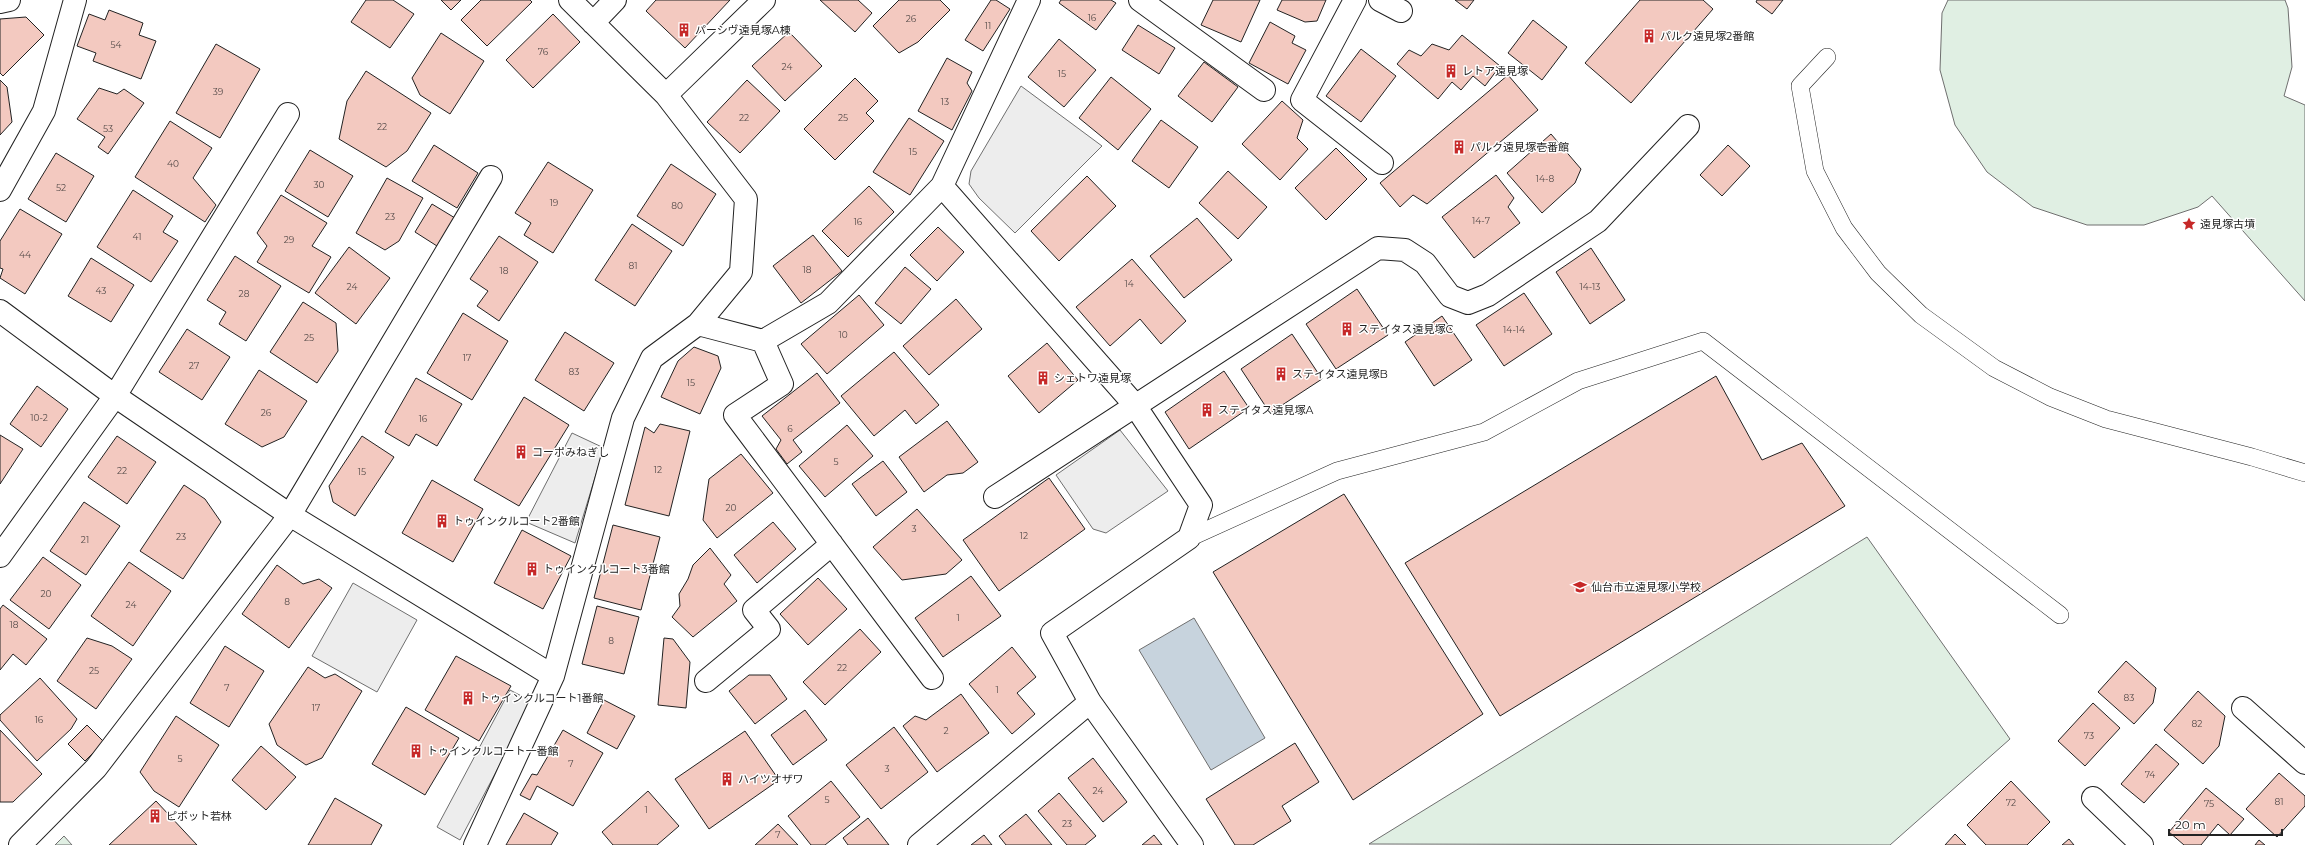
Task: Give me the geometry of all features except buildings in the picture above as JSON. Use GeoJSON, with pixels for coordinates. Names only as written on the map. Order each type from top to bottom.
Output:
{"type":"FeatureCollection","features":[{"type":"Feature","properties":{"kind":"street"},"geometry":{"type":"LineString","coordinates":[[0,2],[8,0]]}},
{"type":"Feature","properties":{"kind":"street"},"geometry":{"type":"LineString","coordinates":[[0,190],[44,111],[75,0]]}},
{"type":"Feature","properties":{"kind":"street"},"geometry":{"type":"LineString","coordinates":[[475,845],[552,676],[623,418],[652,358],[698,324],[741,272],[746,199],[666,95],[570,0]]}},
{"type":"Feature","properties":{"kind":"street"},"geometry":{"type":"LineString","coordinates":[[593,23],[616,0]]}},
{"type":"Feature","properties":{"kind":"street"},"geometry":{"type":"LineString","coordinates":[[666,95],[764,0]]}},
{"type":"Feature","properties":{"kind":"street"},"geometry":{"type":"LineString","coordinates":[[698,324],[763,341],[828,303],[942,186],[1030,0]]}},
{"type":"Feature","properties":{"kind":"street"},"geometry":{"type":"LineString","coordinates":[[1140,0],[1264,90]]}},
{"type":"Feature","properties":{"kind":"street"},"geometry":{"type":"LineString","coordinates":[[1355,0],[1302,100],[1382,163]]}},
{"type":"Feature","properties":{"kind":"street"},"geometry":{"type":"LineString","coordinates":[[1380,0],[1401,11]]}},
{"type":"Feature","properties":{"kind":"street"},"geometry":{"type":"LineString","coordinates":[[0,556],[115,396],[288,114]]}},
{"type":"Feature","properties":{"kind":"street"},"geometry":{"type":"LineString","coordinates":[[995,497],[1134,404],[1378,248],[1405,250],[1425,263],[1450,296],[1468,303],[1488,295],[1598,221],[1688,126]]}},
{"type":"Feature","properties":{"kind":"street"},"geometry":{"type":"LineString","coordinates":[[20,845],[96,768],[290,515],[491,177]]}},
{"type":"Feature","properties":{"kind":"street"},"geometry":{"type":"LineString","coordinates":[[942,186],[1134,404],[1201,505],[1189,538],[1052,633],[1090,702],[1192,845]]}},
{"type":"Feature","properties":{"kind":"street"},"geometry":{"type":"LineString","coordinates":[[0,311],[115,396],[290,515],[552,676]]}},
{"type":"Feature","properties":{"kind":"street"},"geometry":{"type":"LineString","coordinates":[[763,341],[782,384],[735,415],[932,678]]}},
{"type":"Feature","properties":{"kind":"street"},"geometry":{"type":"LineString","coordinates":[[706,681],[769,629],[754,610],[832,544]]}},
{"type":"Feature","properties":{"kind":"street"},"geometry":{"type":"LineString","coordinates":[[919,845],[1090,702]]}},
{"type":"Feature","properties":{"kind":"street"},"geometry":{"type":"LineString","coordinates":[[2243,708],[2305,763]]}},
{"type":"Feature","properties":{"kind":"street"},"geometry":{"type":"LineString","coordinates":[[2093,798],[2142,845]]}},
{"type":"Feature","properties":{"kind":"lane"},"geometry":{"type":"LineString","coordinates":[[1827,57],[1800,86],[1815,171],[1844,228],[1878,273],[1921,316],[1994,368],[2050,397],[2106,419],[2252,456],[2305,473]]}},
{"type":"Feature","properties":{"kind":"lane"},"geometry":{"type":"LineString","coordinates":[[1189,538],[1337,471],[1484,432],[1578,381],[1703,341],[2060,615]]}},
{"type":"Feature","properties":{"kind":"green space"},"geometry":{"type":"Polygon","coordinates":[[[1948,0],[2285,0],[2288,8],[2292,67],[2284,96],[2305,105],[2305,301],[2212,196],[2198,207],[2144,225],[2087,225],[2033,207],[1987,172],[1955,125],[1940,70],[1942,13],[1948,0]]]}},
{"type":"Feature","properties":{"kind":"green space"},"geometry":{"type":"Polygon","coordinates":[[[1867,537],[2010,739],[1890,845],[1369,844],[1867,537]]]}},
{"type":"Feature","properties":{"kind":"green space"},"geometry":{"type":"Polygon","coordinates":[[[64,836],[72,845],[55,845],[64,836]]]}},
{"type":"Feature","properties":{"kind":"shaded area"},"geometry":{"type":"Polygon","coordinates":[[[1021,86],[1102,146],[1015,233],[979,198],[969,184],[971,171],[1021,86]]]}},
{"type":"Feature","properties":{"kind":"shaded area"},"geometry":{"type":"Polygon","coordinates":[[[1120,430],[1168,491],[1106,533],[1093,529],[1056,475],[1120,430]]]}},
{"type":"Feature","properties":{"kind":"shaded area"},"geometry":{"type":"Polygon","coordinates":[[[572,433],[604,448],[575,543],[526,522],[572,433]]]}},
{"type":"Feature","properties":{"kind":"shaded area"},"geometry":{"type":"Polygon","coordinates":[[[353,583],[417,620],[377,692],[312,656],[353,583]]]}},
{"type":"Feature","properties":{"kind":"shaded area"},"geometry":{"type":"Polygon","coordinates":[[[1194,618],[1265,738],[1211,770],[1139,650],[1194,618]]]}},
{"type":"Feature","properties":{"kind":"shaded area"},"geometry":{"type":"Polygon","coordinates":[[[510,690],[533,702],[460,840],[437,827],[510,690]]]}},
{"type":"Feature","properties":{"kind":"place","name":"パーシヴ遠見塚A棟"},"geometry":{"type":"Point","coordinates":[684,30]}},
{"type":"Feature","properties":{"kind":"place","name":"パルク遠見塚2番館"},"geometry":{"type":"Point","coordinates":[1649,36]}},
{"type":"Feature","properties":{"kind":"place","name":"レトア遠見塚"},"geometry":{"type":"Point","coordinates":[1451,71]}},
{"type":"Feature","properties":{"kind":"place","name":"パルク遠見塚壱番館"},"geometry":{"type":"Point","coordinates":[1459,147]}},
{"type":"Feature","properties":{"kind":"place","name":"遠見塚古墳"},"geometry":{"type":"Point","coordinates":[2189,224]}},
{"type":"Feature","properties":{"kind":"place","name":"ステイタス遠見塚C"},"geometry":{"type":"Point","coordinates":[1347,329]}},
{"type":"Feature","properties":{"kind":"place","name":"ステイタス遠見塚B"},"geometry":{"type":"Point","coordinates":[1281,374]}},
{"type":"Feature","properties":{"kind":"place","name":"シェトワ遠見塚"},"geometry":{"type":"Point","coordinates":[1043,378]}},
{"type":"Feature","properties":{"kind":"place","name":"ステイタス遠見塚A"},"geometry":{"type":"Point","coordinates":[1207,410]}},
{"type":"Feature","properties":{"kind":"place","name":"コーポみねぎし"},"geometry":{"type":"Point","coordinates":[521,452]}},
{"type":"Feature","properties":{"kind":"place","name":"トゥインクルコート2番館"},"geometry":{"type":"Point","coordinates":[442,521]}},
{"type":"Feature","properties":{"kind":"place","name":"トゥインクルコート3番館"},"geometry":{"type":"Point","coordinates":[532,569]}},
{"type":"Feature","properties":{"kind":"place","name":"仙台市立遠見塚小学校"},"geometry":{"type":"Point","coordinates":[1580,587]}},
{"type":"Feature","properties":{"kind":"place","name":"トゥインクルコート1番館"},"geometry":{"type":"Point","coordinates":[468,698]}},
{"type":"Feature","properties":{"kind":"place","name":"トゥインクルコート一番館"},"geometry":{"type":"Point","coordinates":[416,751]}},
{"type":"Feature","properties":{"kind":"place","name":"ハイツオザワ"},"geometry":{"type":"Point","coordinates":[727,779]}},
{"type":"Feature","properties":{"kind":"place","name":"ピボット若林"},"geometry":{"type":"Point","coordinates":[155,816]}}]}
